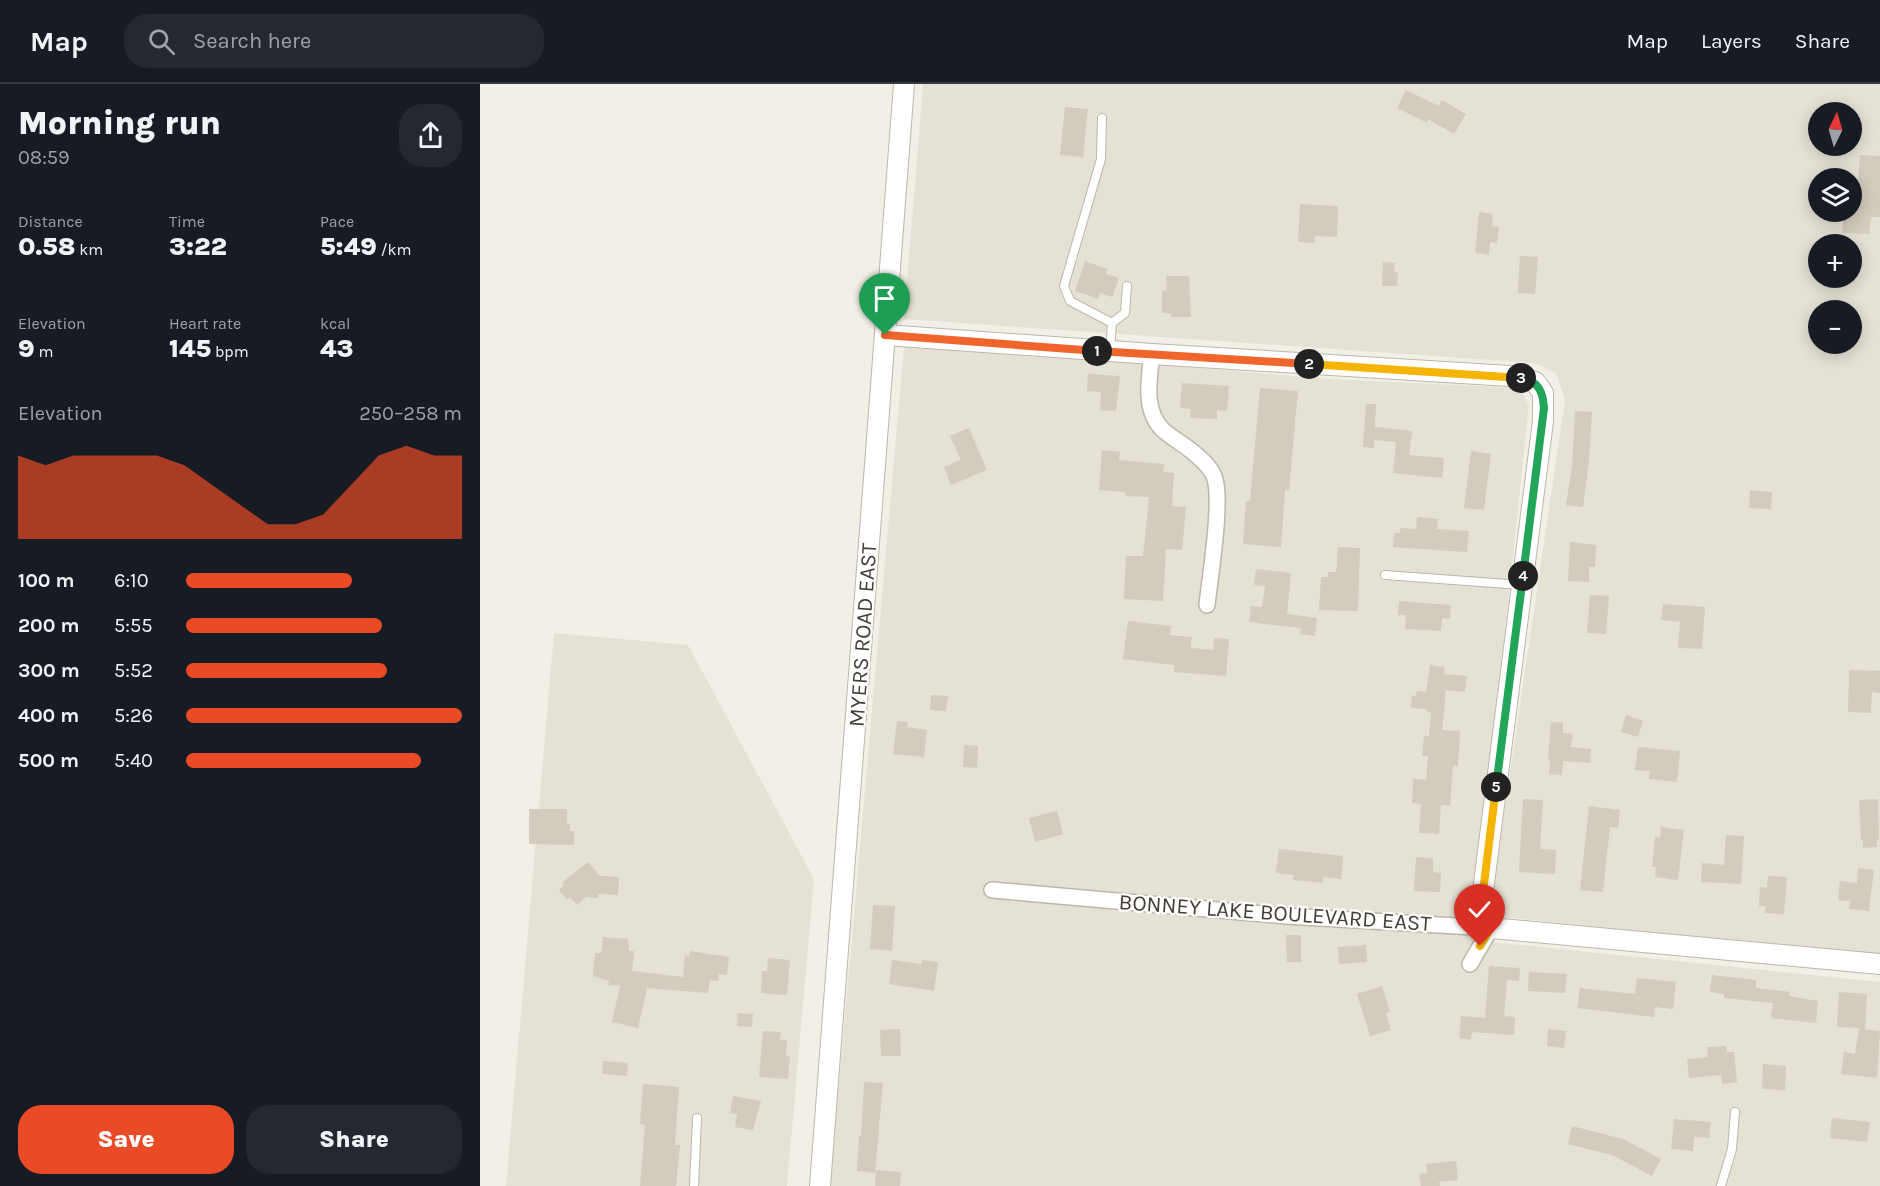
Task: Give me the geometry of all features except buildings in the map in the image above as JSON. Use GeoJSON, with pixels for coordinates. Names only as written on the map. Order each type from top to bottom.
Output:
{"type":"FeatureCollection","features":[{"type":"Feature","properties":{"kind":"street","name":"MYERS ROAD EAST"},"geometry":{"type":"LineString","coordinates":[[820,1186],[904,84]]}},
{"type":"Feature","properties":{"kind":"street"},"geometry":{"type":"LineString","coordinates":[[885,335],[1110,352],[1510,376],[1526,378],[1540,387],[1544,399],[1544,414],[1482,899],[1483,919],[1491,928],[1470,964]]}},
{"type":"Feature","properties":{"kind":"street"},"geometry":{"type":"LineString","coordinates":[[1152,354],[1149,394],[1155,420],[1165,432],[1209,467],[1216,484],[1217,505],[1207,605]]}},
{"type":"Feature","properties":{"kind":"street","name":"BONNEY LAKE BOULEVARD EAST"},"geometry":{"type":"LineString","coordinates":[[992,890],[1286,916],[1491,928],[1880,964]]}},
{"type":"Feature","properties":{"kind":"lane"},"geometry":{"type":"LineString","coordinates":[[1102,118],[1101,159],[1065,286],[1070,301],[1112,323]]}},
{"type":"Feature","properties":{"kind":"lane"},"geometry":{"type":"LineString","coordinates":[[1110,352],[1112,323],[1125,313],[1127,286]]}},
{"type":"Feature","properties":{"kind":"lane"},"geometry":{"type":"LineString","coordinates":[[1385,575],[1522,585]]}},
{"type":"Feature","properties":{"kind":"lane"},"geometry":{"type":"LineString","coordinates":[[1720,1186],[1732,1149],[1735,1112]]}},
{"type":"Feature","properties":{"kind":"lane"},"geometry":{"type":"LineString","coordinates":[[694,1186],[697,1118]]}},
{"type":"Feature","properties":{"kind":"shaded area"},"geometry":{"type":"Polygon","coordinates":[[[923,84],[1880,84],[1880,957],[1496,916],[1495,875],[1565,400],[1556,373],[1534,363],[904,319],[923,84]]]}},
{"type":"Feature","properties":{"kind":"shaded area"},"geometry":{"type":"Polygon","coordinates":[[[904,347],[1128,362],[1329,379],[1519,388],[1529,405],[1472,940],[1880,982],[1880,1186],[830,1186],[904,347]]]}},
{"type":"Feature","properties":{"kind":"shaded area"},"geometry":{"type":"Polygon","coordinates":[[[554,633],[688,645],[814,879],[787,1186],[506,1186],[554,633]]]}},
{"type":"Feature","properties":{"kind":"route"},"geometry":{"type":"LineString","coordinates":[[885,335],[1510,376],[1526,378],[1540,387],[1544,399],[1543,421],[1481,908],[1484,922],[1491,928],[1480,946]]}}]}
